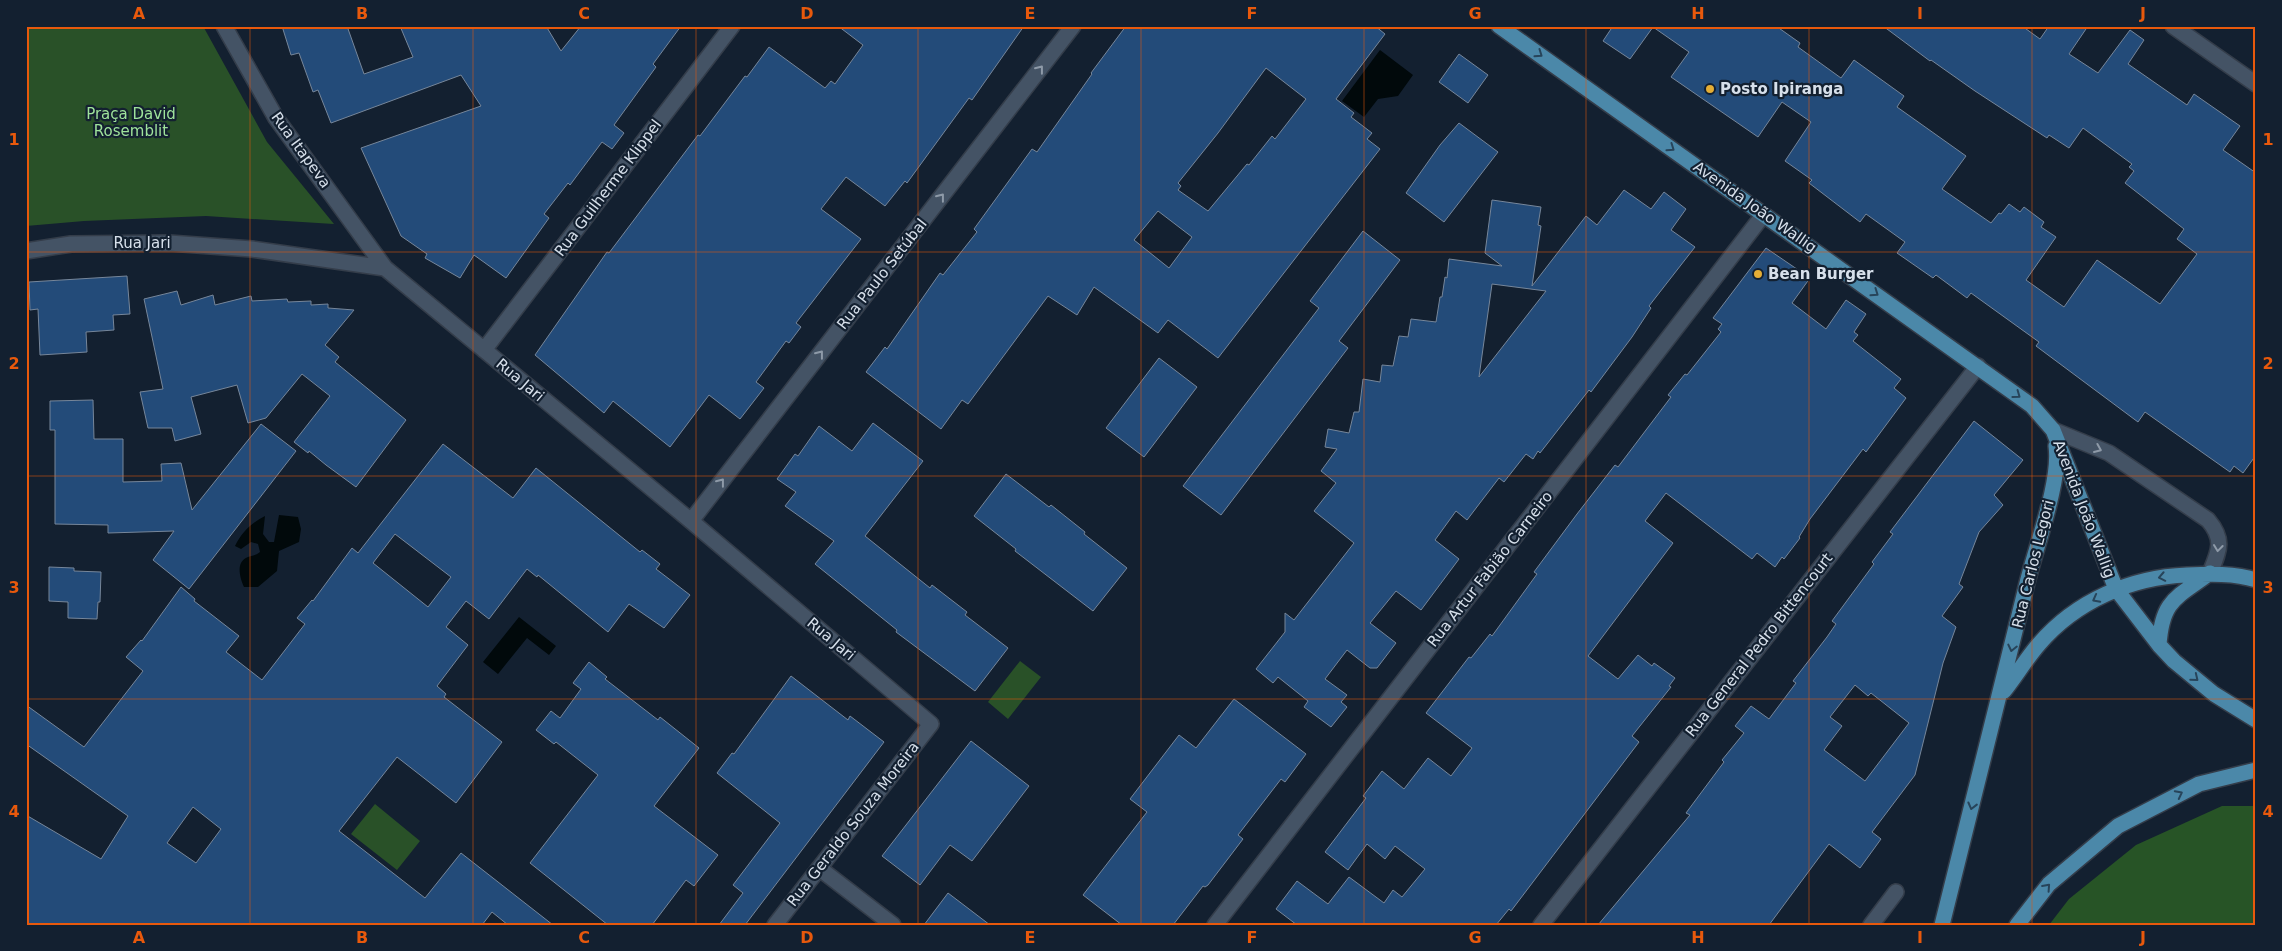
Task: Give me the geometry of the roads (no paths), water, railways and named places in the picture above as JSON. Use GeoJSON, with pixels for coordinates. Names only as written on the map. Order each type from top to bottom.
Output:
{"type":"FeatureCollection","features":[{"type":"Feature","properties":{"kind":"main road","name":"Avenida João Wallig"},"geometry":{"type":"LineString","coordinates":[[1499,26],[2032,406],[2053,430],[2116,589],[2159,645],[2174,661],[2214,694],[2256,720]]}},
{"type":"Feature","properties":{"kind":"main road","name":"Rua Carlos Legori"},"geometry":{"type":"LineString","coordinates":[[1942,925],[2000,697],[2027,581],[2054,480],[2057,454],[2053,430]]}},
{"type":"Feature","properties":{"kind":"main road","name":"Avenida João Wallig"},"geometry":{"type":"LineString","coordinates":[[2116,589],[2165,576],[2210,574],[2256,580]]}},
{"type":"Feature","properties":{"kind":"main road"},"geometry":{"type":"LineString","coordinates":[[2159,645],[2160,624],[2165,611],[2175,600],[2210,574]]}},
{"type":"Feature","properties":{"kind":"main road","name":"Rua Carlos Legori"},"geometry":{"type":"LineString","coordinates":[[2000,697],[2039,644],[2077,609],[2116,589]]}},
{"type":"Feature","properties":{"kind":"main road"},"geometry":{"type":"LineString","coordinates":[[2017,925],[2049,884],[2118,826],[2199,784],[2256,770]]}},
{"type":"Feature","properties":{"kind":"street","name":"Rua Itapeva"},"geometry":{"type":"LineString","coordinates":[[224,26],[276,118],[385,268]]}},
{"type":"Feature","properties":{"kind":"street","name":"Rua Guilherme Klippel"},"geometry":{"type":"LineString","coordinates":[[484,350],[732,26]]}},
{"type":"Feature","properties":{"kind":"street","name":"Rua Paulo Setúbal"},"geometry":{"type":"LineString","coordinates":[[691,521],[1072,26]]}},
{"type":"Feature","properties":{"kind":"street"},"geometry":{"type":"LineString","coordinates":[[2173,26],[2256,84]]}},
{"type":"Feature","properties":{"kind":"street","name":"Rua Artur Fabião Carneiro"},"geometry":{"type":"LineString","coordinates":[[1216,925],[1764,214]]}},
{"type":"Feature","properties":{"kind":"street","name":"Rua Jari"},"geometry":{"type":"LineString","coordinates":[[26,251],[71,244],[169,243],[252,249],[385,268],[691,521],[931,724]]}},
{"type":"Feature","properties":{"kind":"street","name":"Rua General Pedro Bittencourt"},"geometry":{"type":"LineString","coordinates":[[1541,925],[1978,366]]}},
{"type":"Feature","properties":{"kind":"street","name":"Avenida João Wallig"},"geometry":{"type":"LineString","coordinates":[[2053,430],[2110,453],[2208,520],[2216,530],[2219,542],[2219,551],[2210,574]]}},
{"type":"Feature","properties":{"kind":"street","name":"Rua Geraldo Souza Moreira"},"geometry":{"type":"LineString","coordinates":[[775,925],[931,724]]}},
{"type":"Feature","properties":{"kind":"street"},"geometry":{"type":"LineString","coordinates":[[818,868],[893,925]]}},
{"type":"Feature","properties":{"kind":"street"},"geometry":{"type":"LineString","coordinates":[[1871,925],[1896,892]]}},
{"type":"Feature","properties":{"kind":"place","name":"Posto Ipiranga"},"geometry":{"type":"Point","coordinates":[1710,89]}},
{"type":"Feature","properties":{"kind":"place","name":"Bean Burger"},"geometry":{"type":"Point","coordinates":[1758,274]}},
{"type":"Feature","properties":{"kind":"park label","name":"Praça David Rosemblit"},"geometry":{"type":"Point","coordinates":[131,122]}}]}
